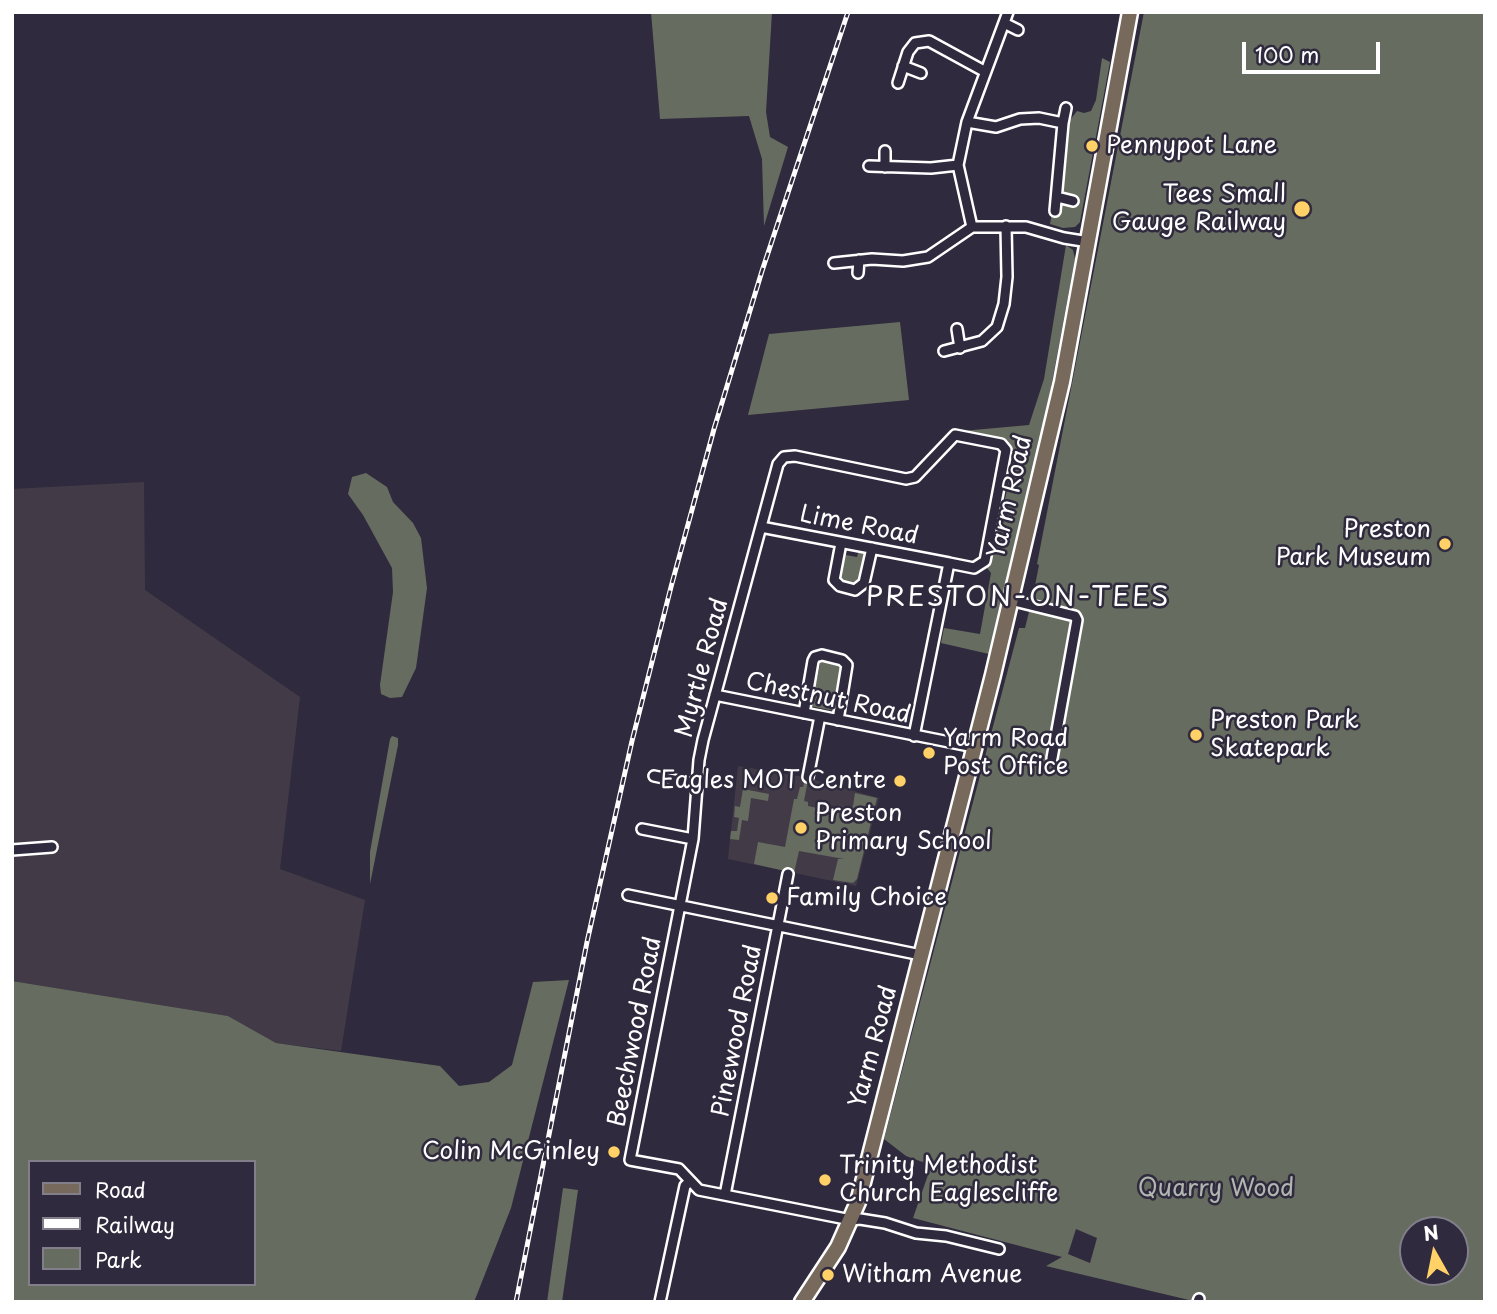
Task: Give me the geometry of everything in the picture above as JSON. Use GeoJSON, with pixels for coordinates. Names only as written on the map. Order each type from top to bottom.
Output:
{"type":"FeatureCollection","features":[{"type":"Feature","properties":{"kind":"main road","name":"Yarm Road"},"geometry":{"type":"LineString","coordinates":[[802,1302],[838,1247],[851,1220],[974,747],[1062,383],[1130,12]]}},
{"type":"Feature","properties":{"kind":"street"},"geometry":{"type":"LineString","coordinates":[[972,228],[958,165],[967,122],[1008,12]]}},
{"type":"Feature","properties":{"kind":"street"},"geometry":{"type":"LineString","coordinates":[[1004,23],[1018,30]]}},
{"type":"Feature","properties":{"kind":"street"},"geometry":{"type":"LineString","coordinates":[[898,83],[908,52],[915,43],[929,41],[984,71]]}},
{"type":"Feature","properties":{"kind":"street"},"geometry":{"type":"LineString","coordinates":[[903,66],[921,73]]}},
{"type":"Feature","properties":{"kind":"street"},"geometry":{"type":"LineString","coordinates":[[1055,211],[1058,158],[1066,108]]}},
{"type":"Feature","properties":{"kind":"street"},"geometry":{"type":"LineString","coordinates":[[967,122],[996,127],[1030,119],[1063,122]]}},
{"type":"Feature","properties":{"kind":"street"},"geometry":{"type":"LineString","coordinates":[[885,151],[885,167]]}},
{"type":"Feature","properties":{"kind":"street"},"geometry":{"type":"LineString","coordinates":[[869,166],[931,168],[958,165]]}},
{"type":"Feature","properties":{"kind":"street"},"geometry":{"type":"LineString","coordinates":[[1057,197],[1073,201]]}},
{"type":"Feature","properties":{"kind":"street"},"geometry":{"type":"LineString","coordinates":[[944,351],[982,341],[997,327],[1004,304],[1007,277],[1006,226]]}},
{"type":"Feature","properties":{"kind":"street"},"geometry":{"type":"LineString","coordinates":[[834,263],[859,260],[904,261],[928,257],[972,228],[1026,227],[1064,239],[1089,242]]}},
{"type":"Feature","properties":{"kind":"street"},"geometry":{"type":"LineString","coordinates":[[858,273],[859,260]]}},
{"type":"Feature","properties":{"kind":"street"},"geometry":{"type":"LineString","coordinates":[[957,329],[960,348]]}},
{"type":"Feature","properties":{"kind":"street","name":"Myrtle Road"},"geometry":{"type":"LineString","coordinates":[[681,905],[693,839],[703,740],[778,464],[784,457],[795,456],[906,480],[915,477],[955,435],[1004,447]]}},
{"type":"Feature","properties":{"kind":"street","name":"Lime Road"},"geometry":{"type":"LineString","coordinates":[[761,527],[978,567],[985,561],[1007,454],[1004,447]]}},
{"type":"Feature","properties":{"kind":"street"},"geometry":{"type":"LineString","coordinates":[[841,543],[834,580],[840,586],[855,590],[864,583],[872,548]]}},
{"type":"Feature","properties":{"kind":"street"},"geometry":{"type":"LineString","coordinates":[[914,736],[949,563]]}},
{"type":"Feature","properties":{"kind":"street"},"geometry":{"type":"LineString","coordinates":[[1010,600],[1075,616],[1077,620],[1052,758]]}},
{"type":"Feature","properties":{"kind":"street"},"geometry":{"type":"LineString","coordinates":[[804,713],[813,661],[822,655],[842,660],[847,665],[838,720]]}},
{"type":"Feature","properties":{"kind":"street","name":"Chestnut Road"},"geometry":{"type":"LineString","coordinates":[[715,695],[974,747]]}},
{"type":"Feature","properties":{"kind":"street"},"geometry":{"type":"LineString","coordinates":[[808,777],[820,716]]}},
{"type":"Feature","properties":{"kind":"street"},"geometry":{"type":"LineString","coordinates":[[654,776],[698,785]]}},
{"type":"Feature","properties":{"kind":"street"},"geometry":{"type":"LineString","coordinates":[[642,829],[693,839]]}},
{"type":"Feature","properties":{"kind":"street"},"geometry":{"type":"LineString","coordinates":[[12,850],[52,847]]}},
{"type":"Feature","properties":{"kind":"street","name":"Pinewood Road"},"geometry":{"type":"LineString","coordinates":[[725,1195],[788,874]]}},
{"type":"Feature","properties":{"kind":"street"},"geometry":{"type":"LineString","coordinates":[[628,895],[921,955]]}},
{"type":"Feature","properties":{"kind":"street","name":"Beechwood Road"},"geometry":{"type":"LineString","coordinates":[[681,905],[630,1160],[679,1169],[690,1181]]}},
{"type":"Feature","properties":{"kind":"street"},"geometry":{"type":"LineString","coordinates":[[660,1302],[685,1186],[690,1181],[699,1190],[851,1220],[885,1223],[916,1233],[999,1249]]}},
{"type":"Feature","properties":{"kind":"shaded area"},"geometry":{"type":"Polygon","coordinates":[[[144,482],[145,590],[300,697],[280,869],[365,900],[341,1051],[276,1043],[228,1016],[12,981],[12,489],[144,482]]]}},
{"type":"Feature","properties":{"kind":"shaded area","name":"Preston Primary School"},"geometry":{"type":"Polygon","coordinates":[[[738,766],[804,777],[879,798],[856,886],[728,859],[738,766]]]}},
{"type":"Feature","properties":{"kind":"green space"},"geometry":{"type":"Polygon","coordinates":[[[651,12],[772,12],[766,112],[770,137],[788,147],[764,226],[762,159],[749,116],[660,119],[651,12]]]}},
{"type":"Feature","properties":{"kind":"green space","name":"Quarry Wood"},"geometry":{"type":"Polygon","coordinates":[[[1144,12],[1485,12],[1485,1302],[1189,1300],[1046,1266],[1062,1257],[913,1218],[929,1172],[928,1164],[906,1156],[884,1139],[1019,628],[1025,628],[1039,565],[1037,564],[1144,12]],[[1076,1229],[1068,1254],[1090,1263],[1097,1238],[1076,1229]]]}},
{"type":"Feature","properties":{"kind":"green space"},"geometry":{"type":"Polygon","coordinates":[[[1102,58],[1110,62],[1080,222],[1075,227],[1063,228],[1050,224],[1052,213],[1059,214],[1060,206],[1075,205],[1076,198],[1067,196],[1063,191],[1062,150],[1067,124],[1077,111],[1091,111],[1096,100],[1102,58]]]}},
{"type":"Feature","properties":{"kind":"green space"},"geometry":{"type":"Polygon","coordinates":[[[1066,245],[1073,250],[1075,259],[1041,441],[989,654],[941,643],[944,628],[980,634],[991,573],[987,563],[993,555],[1000,507],[1005,499],[1014,458],[1011,446],[1004,439],[962,431],[1029,425],[1044,379],[1066,245]]]}},
{"type":"Feature","properties":{"kind":"green space"},"geometry":{"type":"Polygon","coordinates":[[[900,322],[909,400],[748,415],[769,334],[900,322]]]}},
{"type":"Feature","properties":{"kind":"green space"},"geometry":{"type":"Polygon","coordinates":[[[366,473],[387,487],[393,502],[413,523],[421,538],[427,588],[416,668],[402,697],[390,698],[381,694],[380,685],[393,592],[392,568],[363,515],[348,494],[352,477],[366,473]]]}},
{"type":"Feature","properties":{"kind":"green space"},"geometry":{"type":"Polygon","coordinates":[[[847,548],[846,555],[857,557],[859,550],[867,554],[858,583],[855,584],[839,579],[845,557],[841,554],[847,548]]]}},
{"type":"Feature","properties":{"kind":"green space"},"geometry":{"type":"Polygon","coordinates":[[[822,659],[840,662],[844,668],[834,711],[809,704],[813,698],[820,664],[818,662],[822,659]]]}},
{"type":"Feature","properties":{"kind":"green space"},"geometry":{"type":"Polygon","coordinates":[[[392,736],[398,738],[398,745],[370,884],[370,852],[392,736]]]}},
{"type":"Feature","properties":{"kind":"green space"},"geometry":{"type":"Polygon","coordinates":[[[805,780],[808,780],[804,801],[808,802],[808,806],[836,812],[838,805],[849,808],[853,806],[855,793],[877,798],[857,879],[853,883],[833,880],[838,859],[844,859],[799,851],[794,873],[754,864],[758,842],[785,847],[794,799],[797,799],[805,780]]]}},
{"type":"Feature","properties":{"kind":"green space"},"geometry":{"type":"Polygon","coordinates":[[[743,789],[769,794],[768,801],[751,798],[748,821],[742,820],[739,840],[730,839],[731,831],[737,831],[739,818],[734,817],[735,806],[740,807],[743,789]]]}},
{"type":"Feature","properties":{"kind":"green space"},"geometry":{"type":"Polygon","coordinates":[[[569,980],[511,1208],[474,1302],[12,1302],[12,981],[228,1016],[276,1043],[440,1066],[459,1086],[489,1082],[512,1065],[533,982],[569,980]]]}},
{"type":"Feature","properties":{"kind":"green space"},"geometry":{"type":"Polygon","coordinates":[[[563,1188],[578,1190],[562,1302],[547,1302],[563,1188]]]}},
{"type":"Feature","properties":{"kind":"railway"},"geometry":{"type":"LineString","coordinates":[[516,1302],[587,942],[632,741],[671,587],[714,429],[762,271],[848,12]]}},
{"type":"Feature","properties":{"kind":"place","name":"Pennypot Lane"},"geometry":{"type":"Point","coordinates":[1092,146]}},
{"type":"Feature","properties":{"kind":"place","name":"Tees Small Gauge Railway"},"geometry":{"type":"Point","coordinates":[1302,209]}},
{"type":"Feature","properties":{"kind":"place","name":"Preston Park Museum"},"geometry":{"type":"Point","coordinates":[1445,544]}},
{"type":"Feature","properties":{"kind":"place","name":"Preston Park Skatepark"},"geometry":{"type":"Point","coordinates":[1196,735]}},
{"type":"Feature","properties":{"kind":"place","name":"Yarm Road Post Office"},"geometry":{"type":"Point","coordinates":[929,753]}},
{"type":"Feature","properties":{"kind":"place","name":"Eagles MOT Centre"},"geometry":{"type":"Point","coordinates":[900,781]}},
{"type":"Feature","properties":{"kind":"place","name":"Preston Primary School"},"geometry":{"type":"Point","coordinates":[801,828]}},
{"type":"Feature","properties":{"kind":"place","name":"Family Choice"},"geometry":{"type":"Point","coordinates":[772,898]}},
{"type":"Feature","properties":{"kind":"place","name":"Colin McGinley"},"geometry":{"type":"Point","coordinates":[614,1152]}},
{"type":"Feature","properties":{"kind":"place","name":"Trinity Methodist Church Eaglescliffe"},"geometry":{"type":"Point","coordinates":[825,1180]}},
{"type":"Feature","properties":{"kind":"place","name":"Witham Avenue"},"geometry":{"type":"Point","coordinates":[828,1275]}},
{"type":"Feature","properties":{"kind":"district","name":"PRESTON-ON-TEES"},"geometry":{"type":"Point","coordinates":[1018,598]}}]}
